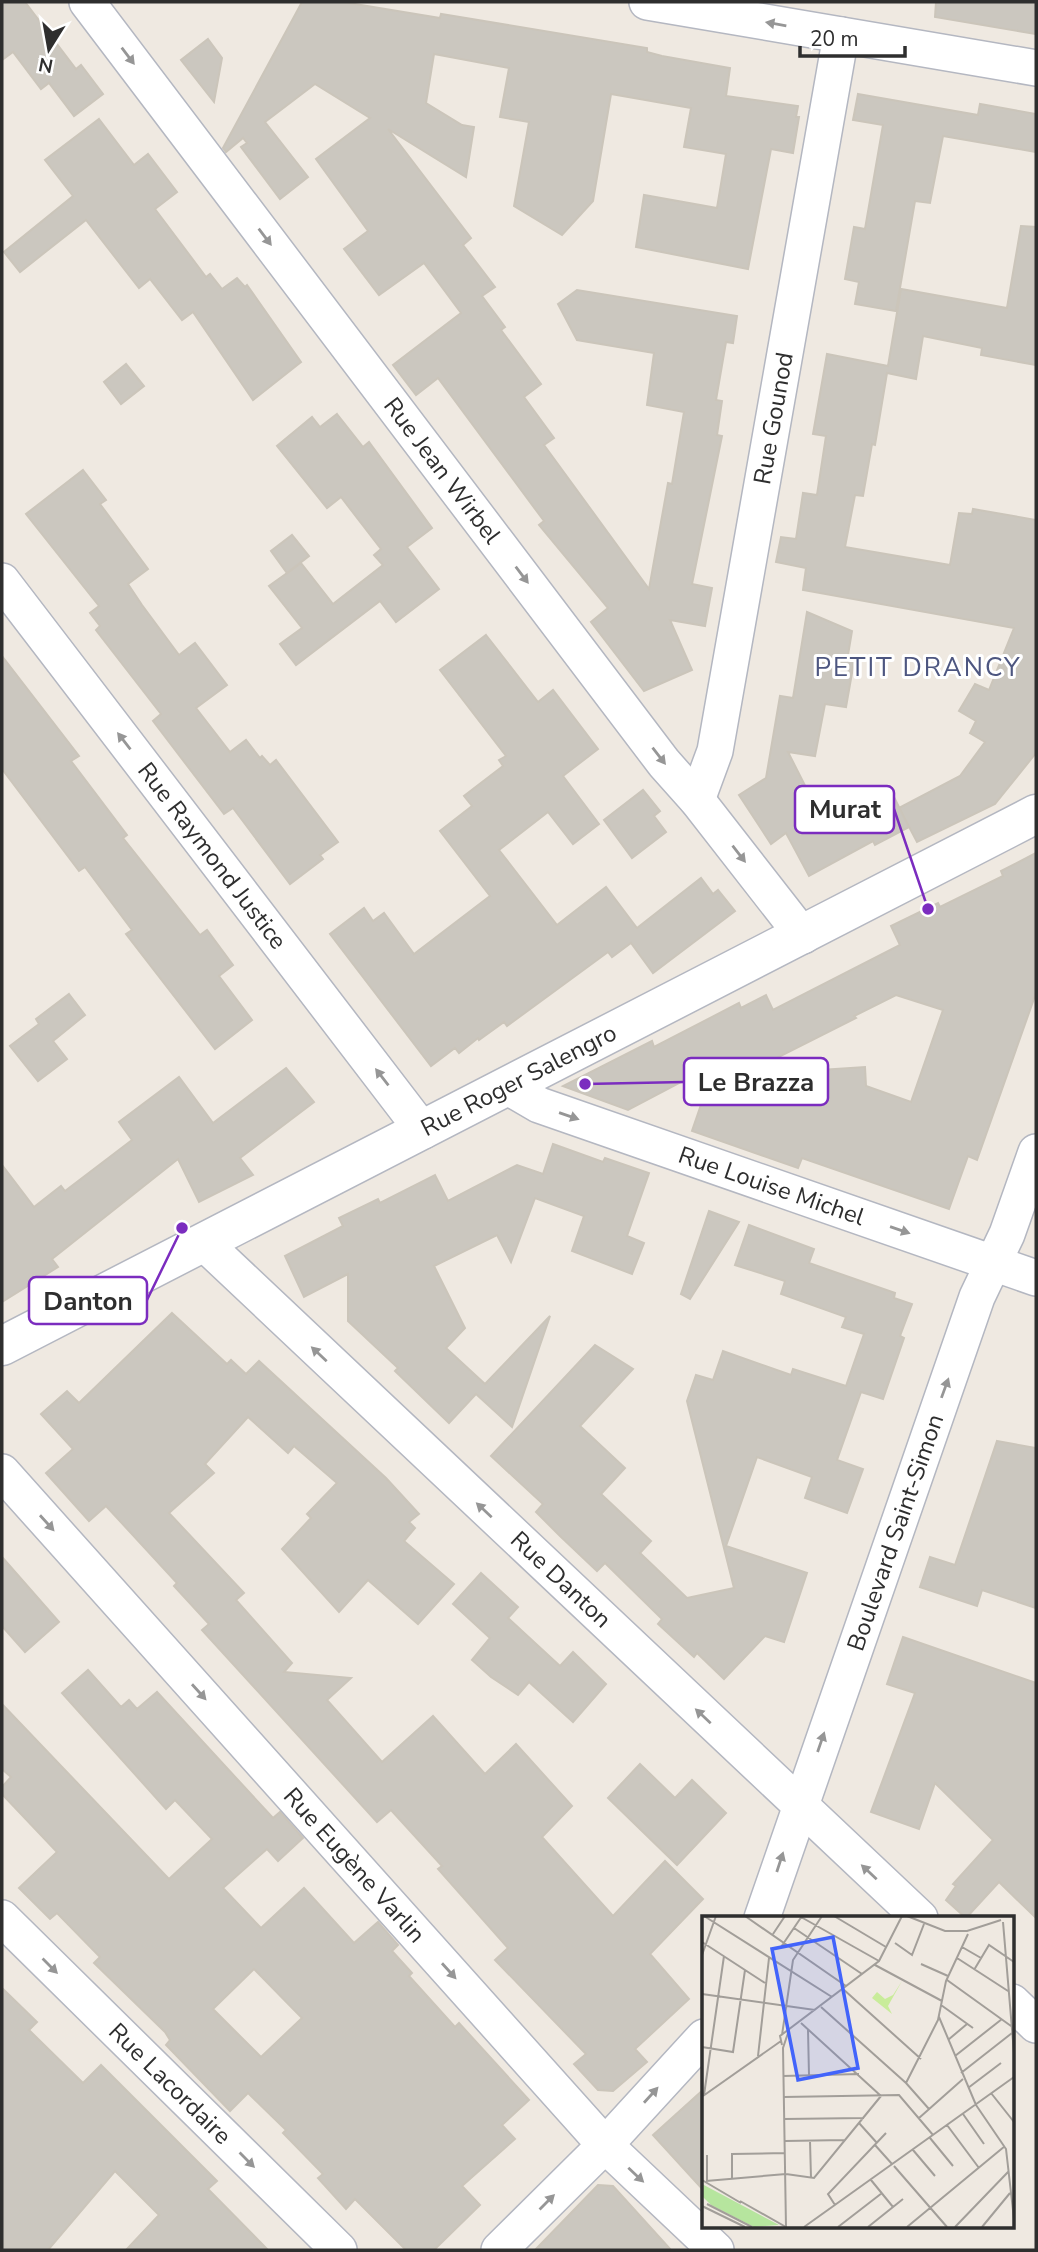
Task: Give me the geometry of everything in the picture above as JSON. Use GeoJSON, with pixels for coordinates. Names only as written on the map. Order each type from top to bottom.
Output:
{"type":"FeatureCollection","features":[{"type":"Feature","properties":{"kind":"main road","name":"Rue Roger Salengro"},"geometry":{"type":"LineString","coordinates":[[2,1346],[1036,814]]}},
{"type":"Feature","properties":{"kind":"street","name":"Rue Jean Wirbel"},"geometry":{"type":"LineString","coordinates":[[86,2],[664,763],[697,800],[803,936]]}},
{"type":"Feature","properties":{"kind":"street"},"geometry":{"type":"LineString","coordinates":[[647,2],[1036,68]]}},
{"type":"Feature","properties":{"kind":"street","name":"Rue Gounod"},"geometry":{"type":"LineString","coordinates":[[697,800],[716,751],[841,35]]}},
{"type":"Feature","properties":{"kind":"street","name":"Rue Raymond Justice"},"geometry":{"type":"LineString","coordinates":[[2,581],[424,1131]]}},
{"type":"Feature","properties":{"kind":"street","name":"Rue Louise Michel"},"geometry":{"type":"LineString","coordinates":[[508,1087],[539,1105],[1036,1278]]}},
{"type":"Feature","properties":{"kind":"street","name":"Boulevard Saint-Simon"},"geometry":{"type":"LineString","coordinates":[[763,1916],[977,1297],[994,1264],[1036,1152]]}},
{"type":"Feature","properties":{"kind":"street","name":"Rue Danton"},"geometry":{"type":"LineString","coordinates":[[203,1242],[918,1916]]}},
{"type":"Feature","properties":{"kind":"street","name":"Rue Eugène Varlin"},"geometry":{"type":"LineString","coordinates":[[2,1472],[605,2145],[716,2250]]}},
{"type":"Feature","properties":{"kind":"street","name":"Rue Lacordaire"},"geometry":{"type":"LineString","coordinates":[[2,1919],[339,2250]]}},
{"type":"Feature","properties":{"kind":"street"},"geometry":{"type":"LineString","coordinates":[[1014,2004],[1036,2025]]}},
{"type":"Feature","properties":{"kind":"street"},"geometry":{"type":"LineString","coordinates":[[499,2250],[605,2145],[702,2039]]}},
{"type":"Feature","properties":{"kind":"building"},"geometry":{"type":"Polygon","coordinates":[[[2,2],[25,2],[76,69],[81,65],[103,94],[74,116],[49,83],[41,89],[13,52],[2,60],[2,2]]]}},
{"type":"Feature","properties":{"kind":"building"},"geometry":{"type":"Polygon","coordinates":[[[302,2],[343,2],[440,18],[441,14],[647,48],[647,52],[662,56],[730,68],[726,96],[798,106],[796,117],[799,117],[793,153],[771,149],[748,269],[636,247],[644,195],[717,208],[726,154],[684,147],[691,108],[611,94],[593,201],[562,235],[514,206],[529,122],[500,117],[509,68],[434,54],[426,103],[462,125],[474,127],[466,177],[388,129],[471,238],[463,245],[495,287],[482,296],[505,327],[501,330],[541,384],[524,397],[554,438],[544,445],[649,589],[668,483],[672,484],[684,412],[647,405],[654,353],[577,340],[558,304],[577,290],[737,316],[733,343],[726,342],[716,400],[722,401],[717,435],[722,436],[692,584],[712,588],[705,626],[670,620],[692,670],[644,691],[591,622],[608,608],[539,525],[544,521],[438,378],[416,395],[393,365],[461,313],[424,263],[379,295],[344,249],[368,231],[316,159],[370,118],[315,84],[265,122],[308,177],[280,199],[241,147],[247,143],[243,138],[226,152],[223,148],[302,2]]]}},
{"type":"Feature","properties":{"kind":"building"},"geometry":{"type":"Polygon","coordinates":[[[936,2],[1036,2],[1036,34],[935,17],[936,2]]]}},
{"type":"Feature","properties":{"kind":"building"},"geometry":{"type":"Polygon","coordinates":[[[208,39],[222,58],[214,102],[181,60],[208,39]]]}},
{"type":"Feature","properties":{"kind":"building"},"geometry":{"type":"Polygon","coordinates":[[[858,94],[978,115],[980,104],[1036,114],[1036,152],[943,136],[930,203],[915,201],[896,311],[855,304],[859,282],[845,279],[854,227],[865,229],[883,125],[853,120],[858,94]]]}},
{"type":"Feature","properties":{"kind":"building"},"geometry":{"type":"Polygon","coordinates":[[[99,119],[134,165],[148,154],[177,192],[155,209],[206,277],[210,274],[222,289],[237,278],[245,287],[247,285],[301,362],[253,400],[193,312],[182,320],[150,279],[139,288],[86,220],[20,272],[4,252],[73,196],[45,160],[99,119]]]}},
{"type":"Feature","properties":{"kind":"building"},"geometry":{"type":"Polygon","coordinates":[[[1021,226],[1036,227],[1036,365],[981,355],[982,348],[923,336],[916,379],[887,373],[863,496],[855,495],[845,547],[950,565],[959,513],[972,514],[973,509],[1036,520],[1036,753],[995,804],[917,842],[899,808],[960,776],[985,742],[970,733],[976,721],[959,711],[975,684],[989,690],[1014,628],[803,590],[806,568],[776,562],[781,537],[796,539],[803,493],[817,495],[826,436],[813,434],[827,354],[888,366],[901,289],[1007,308],[1021,226]]]}},
{"type":"Feature","properties":{"kind":"building"},"geometry":{"type":"Polygon","coordinates":[[[126,364],[144,386],[121,404],[104,382],[126,364]]]}},
{"type":"Feature","properties":{"kind":"building"},"geometry":{"type":"Polygon","coordinates":[[[337,414],[363,447],[369,442],[432,528],[407,547],[439,589],[396,622],[380,601],[296,665],[280,644],[302,628],[269,586],[301,563],[333,604],[383,565],[374,555],[381,549],[341,497],[327,508],[277,446],[312,417],[320,427],[337,414]]]}},
{"type":"Feature","properties":{"kind":"building"},"geometry":{"type":"Polygon","coordinates":[[[83,470],[106,500],[100,504],[148,569],[128,584],[142,605],[179,655],[195,643],[227,685],[196,708],[230,752],[246,740],[260,758],[262,756],[270,765],[276,760],[338,842],[320,855],[323,859],[290,884],[233,808],[224,814],[153,721],[161,714],[96,630],[100,626],[90,613],[99,606],[26,514],[83,470]]]}},
{"type":"Feature","properties":{"kind":"building"},"geometry":{"type":"Polygon","coordinates":[[[292,535],[309,556],[287,573],[271,551],[292,535]]]}},
{"type":"Feature","properties":{"kind":"building"},"geometry":{"type":"Polygon","coordinates":[[[807,612],[852,631],[848,655],[855,656],[846,707],[825,704],[815,756],[788,752],[825,825],[891,791],[909,827],[875,845],[873,841],[809,876],[786,833],[771,844],[739,795],[766,778],[780,696],[793,698],[807,612]]]}},
{"type":"Feature","properties":{"kind":"building"},"geometry":{"type":"Polygon","coordinates":[[[486,635],[538,702],[553,690],[598,749],[563,776],[599,824],[573,844],[548,812],[499,850],[557,925],[606,887],[637,928],[701,878],[713,894],[718,890],[735,911],[653,973],[631,943],[612,957],[608,952],[507,1026],[504,1022],[459,1053],[455,1048],[431,1066],[330,934],[364,908],[373,921],[384,913],[414,954],[490,896],[440,831],[472,806],[464,796],[503,766],[499,760],[506,756],[440,670],[486,635]]]}},
{"type":"Feature","properties":{"kind":"building"},"geometry":{"type":"Polygon","coordinates":[[[2,656],[79,756],[71,761],[127,835],[123,838],[200,935],[207,930],[233,965],[219,976],[252,1020],[215,1049],[126,934],[132,930],[85,867],[79,871],[2,769],[2,656]]]}},
{"type":"Feature","properties":{"kind":"building"},"geometry":{"type":"Polygon","coordinates":[[[643,790],[660,811],[654,816],[666,832],[632,858],[604,820],[643,790]]]}},
{"type":"Feature","properties":{"kind":"building"},"geometry":{"type":"Polygon","coordinates":[[[1036,853],[1036,993],[977,1160],[968,1156],[949,1209],[802,1158],[798,1168],[692,1131],[715,1064],[628,1110],[563,1086],[652,1041],[654,1047],[739,1003],[741,1008],[766,995],[773,1010],[900,945],[891,926],[938,903],[940,907],[1003,876],[1001,871],[1036,853]],[[896,995],[743,1075],[865,1067],[866,1086],[911,1102],[943,1010],[896,995]]]}},
{"type":"Feature","properties":{"kind":"building"},"geometry":{"type":"Polygon","coordinates":[[[69,994],[85,1015],[53,1041],[67,1059],[38,1081],[10,1046],[39,1024],[36,1019],[69,994]]]}},
{"type":"Feature","properties":{"kind":"building"},"geometry":{"type":"Polygon","coordinates":[[[286,1068],[314,1102],[240,1158],[253,1175],[199,1202],[178,1159],[52,1259],[58,1267],[2,1302],[2,1165],[34,1207],[61,1186],[65,1191],[132,1140],[119,1122],[179,1077],[213,1123],[286,1068]]]}},
{"type":"Feature","properties":{"kind":"building"},"geometry":{"type":"Polygon","coordinates":[[[553,1144],[603,1162],[605,1158],[649,1173],[627,1236],[644,1243],[632,1274],[572,1251],[584,1216],[535,1198],[511,1262],[497,1235],[434,1266],[465,1328],[446,1348],[485,1384],[550,1316],[512,1427],[476,1394],[449,1423],[395,1371],[398,1368],[348,1321],[348,1274],[304,1297],[285,1256],[343,1226],[339,1218],[378,1199],[380,1203],[435,1175],[448,1201],[517,1165],[543,1174],[553,1144]]]}},
{"type":"Feature","properties":{"kind":"building"},"geometry":{"type":"Polygon","coordinates":[[[709,1211],[739,1222],[690,1299],[681,1294],[709,1211]]]}},
{"type":"Feature","properties":{"kind":"building"},"geometry":{"type":"Polygon","coordinates":[[[749,1225],[814,1249],[809,1263],[895,1293],[894,1298],[912,1304],[900,1336],[904,1338],[883,1399],[861,1392],[837,1460],[863,1469],[847,1513],[805,1498],[812,1477],[757,1457],[726,1546],[807,1573],[784,1642],[765,1636],[724,1679],[697,1653],[694,1657],[658,1624],[662,1619],[605,1563],[597,1571],[560,1536],[536,1512],[543,1504],[491,1456],[595,1345],[633,1369],[580,1426],[625,1468],[601,1494],[651,1541],[640,1553],[687,1598],[734,1588],[687,1401],[696,1375],[713,1380],[723,1351],[791,1375],[793,1369],[846,1386],[864,1334],[842,1327],[846,1317],[781,1294],[785,1281],[735,1265],[749,1225]]]}},
{"type":"Feature","properties":{"kind":"building"},"geometry":{"type":"Polygon","coordinates":[[[172,1313],[227,1364],[231,1360],[246,1374],[259,1361],[386,1478],[419,1514],[409,1522],[415,1528],[404,1541],[454,1584],[418,1624],[368,1580],[339,1612],[282,1549],[311,1518],[307,1514],[337,1483],[294,1446],[288,1453],[248,1417],[205,1464],[214,1473],[169,1513],[244,1593],[236,1600],[292,1663],[284,1672],[351,1678],[327,1700],[382,1762],[433,1716],[485,1774],[516,1744],[572,1806],[542,1837],[613,1916],[665,1861],[703,1899],[650,1954],[689,1999],[635,2049],[647,2062],[613,2091],[598,2090],[574,2064],[586,2054],[495,1960],[508,1948],[438,1869],[442,1866],[391,1810],[377,1822],[202,1630],[209,1624],[174,1586],[177,1583],[106,1506],[89,1521],[46,1473],[73,1449],[41,1414],[67,1391],[79,1403],[172,1313]]]}},
{"type":"Feature","properties":{"kind":"building"},"geometry":{"type":"Polygon","coordinates":[[[997,1441],[1036,1448],[1036,1608],[982,1590],[977,1606],[920,1587],[930,1557],[955,1565],[997,1441]]]}},
{"type":"Feature","properties":{"kind":"building"},"geometry":{"type":"Polygon","coordinates":[[[2,1557],[59,1622],[25,1652],[2,1626],[2,1557]]]}},
{"type":"Feature","properties":{"kind":"building"},"geometry":{"type":"Polygon","coordinates":[[[481,1573],[518,1607],[508,1618],[560,1666],[573,1652],[606,1684],[573,1722],[529,1682],[518,1695],[472,1660],[490,1638],[453,1604],[481,1573]]]}},
{"type":"Feature","properties":{"kind":"building"},"geometry":{"type":"Polygon","coordinates":[[[903,1637],[1036,1683],[1036,1918],[999,1882],[968,1916],[964,1916],[946,1900],[956,1886],[953,1884],[993,1840],[935,1783],[919,1829],[871,1812],[915,1693],[887,1684],[903,1637]]]}},
{"type":"Feature","properties":{"kind":"building"},"geometry":{"type":"Polygon","coordinates":[[[88,1670],[121,1707],[129,1700],[137,1709],[157,1692],[273,1818],[280,1812],[303,1838],[278,1861],[267,1849],[223,1888],[261,1928],[304,1888],[354,1943],[378,1922],[398,1945],[392,1951],[412,1973],[409,1976],[455,2027],[459,2023],[529,2100],[502,2125],[515,2139],[462,2186],[480,2205],[434,2250],[406,2250],[355,2199],[346,2209],[318,2178],[323,2174],[283,2133],[286,2130],[248,2093],[230,2111],[166,2045],[170,2040],[165,2032],[94,1963],[100,1957],[57,1913],[50,1919],[19,1888],[57,1852],[2,1794],[2,1787],[11,1777],[2,1769],[2,1704],[169,1879],[212,1839],[175,1800],[166,1809],[62,1693],[88,1670]],[[254,1969],[213,2009],[261,2057],[302,2018],[254,1969]]]}},
{"type":"Feature","properties":{"kind":"building"},"geometry":{"type":"Polygon","coordinates":[[[640,1764],[675,1798],[692,1780],[726,1813],[677,1865],[608,1798],[640,1764]]]}},
{"type":"Feature","properties":{"kind":"building"},"geometry":{"type":"Polygon","coordinates":[[[2,1988],[37,2022],[29,2030],[83,2083],[101,2065],[217,2181],[208,2189],[268,2250],[126,2250],[159,2215],[115,2171],[48,2250],[2,2250],[2,1988]]]}},
{"type":"Feature","properties":{"kind":"building"},"geometry":{"type":"Polygon","coordinates":[[[702,2091],[702,2189],[653,2135],[702,2091]]]}},
{"type":"Feature","properties":{"kind":"building"},"geometry":{"type":"Polygon","coordinates":[[[598,2185],[613,2186],[671,2250],[535,2250],[598,2185]]]}},
{"type":"Feature","properties":{"kind":"place","name":"Murat"},"geometry":{"type":"Point","coordinates":[928,909]}},
{"type":"Feature","properties":{"kind":"place","name":"Le Brazza"},"geometry":{"type":"Point","coordinates":[585,1084]}},
{"type":"Feature","properties":{"kind":"place","name":"Danton"},"geometry":{"type":"Point","coordinates":[182,1228]}},
{"type":"Feature","properties":{"kind":"district","name":"PETIT DRANCY"},"geometry":{"type":"Point","coordinates":[918,667]}}]}
